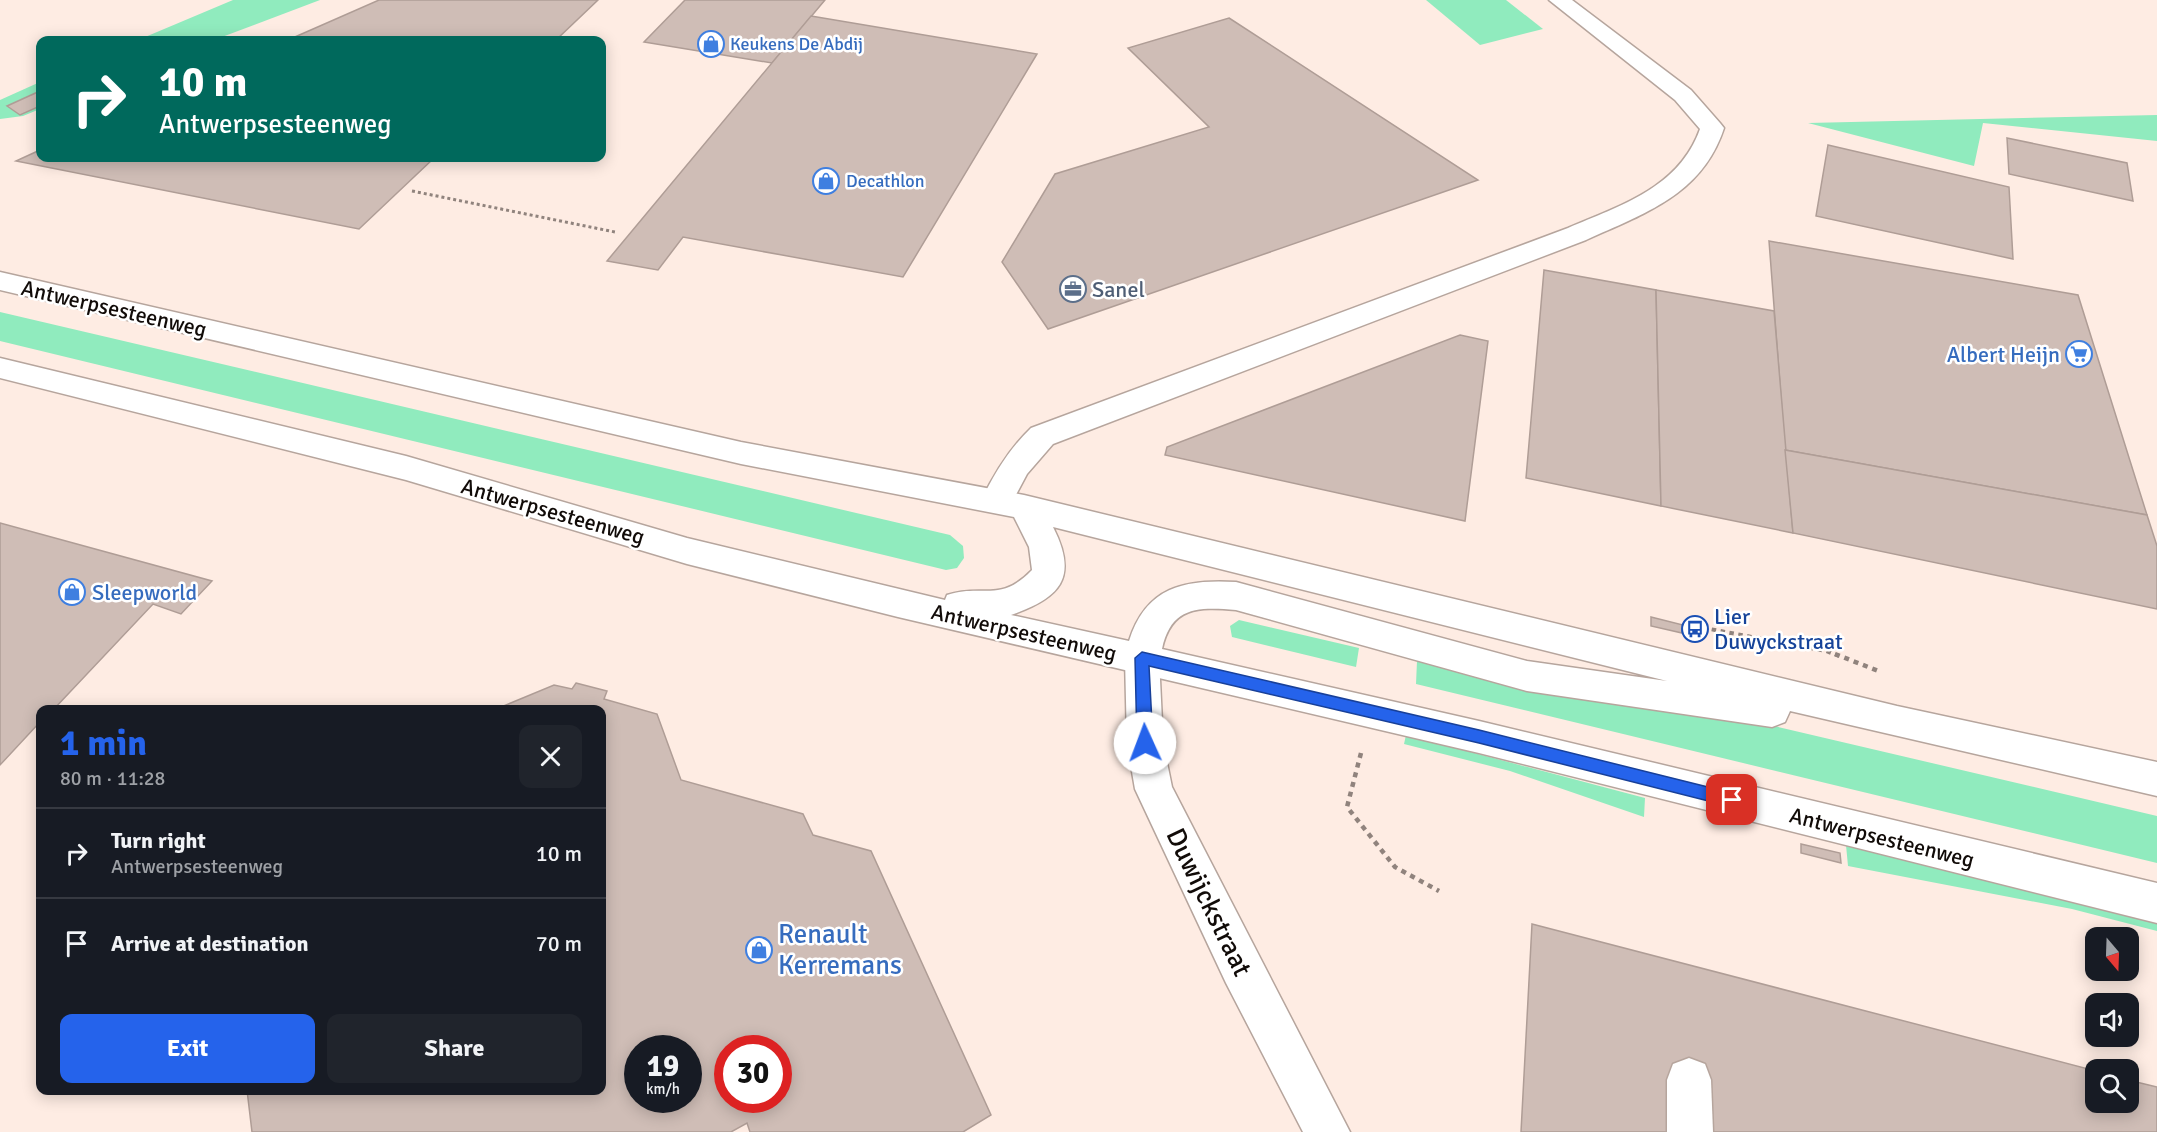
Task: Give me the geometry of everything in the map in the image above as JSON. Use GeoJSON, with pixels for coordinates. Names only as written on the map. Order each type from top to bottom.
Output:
{"type":"FeatureCollection","features":[{"type":"Feature","properties":{"kind":"main road"},"geometry":{"type":"LineString","coordinates":[[898,603],[995,606],[1029,595],[1049,574],[1049,555],[1043,537],[1010,504],[1014,466],[1026,450],[1042,436],[1577,234],[1652,200],[1681,177],[1702,154],[1712,128],[1683,95],[1559,0]]}},
{"type":"Feature","properties":{"kind":"main road","name":"Antwerpsesteenweg"},"geometry":{"type":"LineString","coordinates":[[0,282],[741,453],[1010,504],[1897,722],[2157,779]]}},
{"type":"Feature","properties":{"kind":"main road","name":"Antwerpsesteenweg"},"geometry":{"type":"LineString","coordinates":[[0,368],[406,468],[687,551],[898,603],[1371,712],[2157,903]]}},
{"type":"Feature","properties":{"kind":"main road","name":"Duwijckstraat"},"geometry":{"type":"LineString","coordinates":[[1327,1132],[1241,968],[1154,789],[1145,743],[1142,658],[1146,632],[1160,614],[1177,600],[1206,594],[1226,595],[1527,676],[1765,710],[1897,722]]}},
{"type":"Feature","properties":{"kind":"main road"},"geometry":{"type":"LineString","coordinates":[[1689,1080],[1690,1132]]}},
{"type":"Feature","properties":{"kind":"path"},"geometry":{"type":"LineString","coordinates":[[412,191],[615,232]]}},
{"type":"Feature","properties":{"kind":"path"},"geometry":{"type":"LineString","coordinates":[[1371,712],[1347,807],[1395,867],[1439,891]]}},
{"type":"Feature","properties":{"kind":"green space"},"geometry":{"type":"Polygon","coordinates":[[[233,0],[320,0],[225,36],[148,36],[233,0]]]}},
{"type":"Feature","properties":{"kind":"green space"},"geometry":{"type":"Polygon","coordinates":[[[1426,0],[1506,0],[1543,29],[1480,45],[1426,0]]]}},
{"type":"Feature","properties":{"kind":"green space"},"geometry":{"type":"Polygon","coordinates":[[[36,84],[36,111],[23,116],[0,119],[0,100],[36,84]]]}},
{"type":"Feature","properties":{"kind":"green space"},"geometry":{"type":"Polygon","coordinates":[[[2157,115],[2157,141],[1983,123],[1974,166],[1808,123],[2157,115]]]}},
{"type":"Feature","properties":{"kind":"green space"},"geometry":{"type":"Polygon","coordinates":[[[0,312],[950,535],[963,546],[964,558],[957,568],[946,570],[0,341],[0,312]]]}},
{"type":"Feature","properties":{"kind":"green space"},"geometry":{"type":"Polygon","coordinates":[[[1239,620],[1359,648],[1356,667],[1232,637],[1230,626],[1239,620]]]}},
{"type":"Feature","properties":{"kind":"green space"},"geometry":{"type":"Polygon","coordinates":[[[1417,661],[1568,694],[1736,717],[2157,816],[2157,863],[1416,684],[1417,661]]]}},
{"type":"Feature","properties":{"kind":"green space"},"geometry":{"type":"Polygon","coordinates":[[[1406,735],[1645,798],[1644,817],[1510,771],[1404,744],[1406,735]]]}},
{"type":"Feature","properties":{"kind":"green space"},"geometry":{"type":"Polygon","coordinates":[[[1846,845],[2157,923],[2157,931],[2072,909],[1848,866],[1846,845]]]}},
{"type":"Feature","properties":{"kind":"building"},"geometry":{"type":"Polygon","coordinates":[[[379,0],[598,0],[560,36],[297,36],[379,0]]]}},
{"type":"Feature","properties":{"kind":"building"},"geometry":{"type":"Polygon","coordinates":[[[685,0],[825,0],[772,63],[644,42],[685,0]]]}},
{"type":"Feature","properties":{"kind":"building"},"geometry":{"type":"Polygon","coordinates":[[[811,16],[1037,54],[903,277],[683,237],[658,270],[607,261],[811,16]]]}},
{"type":"Feature","properties":{"kind":"building"},"geometry":{"type":"Polygon","coordinates":[[[1229,18],[1478,180],[1048,329],[1002,262],[1055,174],[1209,127],[1128,48],[1229,18]]]}},
{"type":"Feature","properties":{"kind":"building"},"geometry":{"type":"Polygon","coordinates":[[[36,93],[36,108],[20,115],[7,106],[36,93]]]}},
{"type":"Feature","properties":{"kind":"building"},"geometry":{"type":"Polygon","coordinates":[[[2007,138],[2127,163],[2133,201],[2009,174],[2007,138]]]}},
{"type":"Feature","properties":{"kind":"building"},"geometry":{"type":"Polygon","coordinates":[[[1828,145],[2009,187],[2013,259],[1816,216],[1828,145]]]}},
{"type":"Feature","properties":{"kind":"building"},"geometry":{"type":"Polygon","coordinates":[[[36,152],[36,162],[430,162],[359,229],[16,161],[36,152]]]}},
{"type":"Feature","properties":{"kind":"building"},"geometry":{"type":"Polygon","coordinates":[[[1769,241],[2078,295],[2147,515],[1785,450],[1769,241]]]}},
{"type":"Feature","properties":{"kind":"building"},"geometry":{"type":"Polygon","coordinates":[[[1544,270],[1656,290],[1661,506],[1526,478],[1544,270]]]}},
{"type":"Feature","properties":{"kind":"building"},"geometry":{"type":"Polygon","coordinates":[[[1656,290],[1774,311],[1793,533],[1661,506],[1656,290]]]}},
{"type":"Feature","properties":{"kind":"building"},"geometry":{"type":"Polygon","coordinates":[[[1460,335],[1488,341],[1465,521],[1165,455],[1167,447],[1460,335]]]}},
{"type":"Feature","properties":{"kind":"building"},"geometry":{"type":"Polygon","coordinates":[[[1785,450],[2147,515],[2157,546],[2157,609],[1793,533],[1785,450]]]}},
{"type":"Feature","properties":{"kind":"building"},"geometry":{"type":"Polygon","coordinates":[[[0,523],[212,581],[181,614],[153,604],[58,705],[36,705],[36,726],[0,765],[0,523]]]}},
{"type":"Feature","properties":{"kind":"building"},"geometry":{"type":"Polygon","coordinates":[[[1651,617],[1683,625],[1682,633],[1651,626],[1651,617]]]}},
{"type":"Feature","properties":{"kind":"building","name":"Renault Kerremans"},"geometry":{"type":"Polygon","coordinates":[[[576,683],[607,691],[604,699],[657,714],[681,780],[803,814],[813,835],[871,851],[991,1115],[963,1132],[750,1132],[747,1123],[731,1132],[252,1132],[248,1095],[606,1095],[606,705],[506,705],[554,685],[572,689],[576,683]]]}},
{"type":"Feature","properties":{"kind":"building"},"geometry":{"type":"Polygon","coordinates":[[[1801,844],[1840,853],[1841,863],[1801,853],[1801,844]]]}},
{"type":"Feature","properties":{"kind":"building"},"geometry":{"type":"Polygon","coordinates":[[[1532,924],[2085,1068],[2085,1113],[2139,1113],[2139,1083],[2157,1087],[2157,1132],[1521,1132],[1532,924]]]}},
{"type":"Feature","properties":{"kind":"place","name":"Keukens De Abdij"},"geometry":{"type":"Point","coordinates":[711,44]}},
{"type":"Feature","properties":{"kind":"place","name":"Decathlon"},"geometry":{"type":"Point","coordinates":[826,181]}},
{"type":"Feature","properties":{"kind":"place","name":"Sanel"},"geometry":{"type":"Point","coordinates":[1073,289]}},
{"type":"Feature","properties":{"kind":"place","name":"Albert Heijn"},"geometry":{"type":"Point","coordinates":[2079,354]}},
{"type":"Feature","properties":{"kind":"place","name":"Sleepworld"},"geometry":{"type":"Point","coordinates":[72,592]}},
{"type":"Feature","properties":{"kind":"place","name":"Lier Duwyckstraat"},"geometry":{"type":"Point","coordinates":[1695,629]}},
{"type":"Feature","properties":{"kind":"place","name":"Renault Kerremans"},"geometry":{"type":"Point","coordinates":[759,950]}},
{"type":"Feature","properties":{"kind":"route"},"geometry":{"type":"LineString","coordinates":[[1145,743],[1142,658],[1479,737],[1732,800]]}}]}
